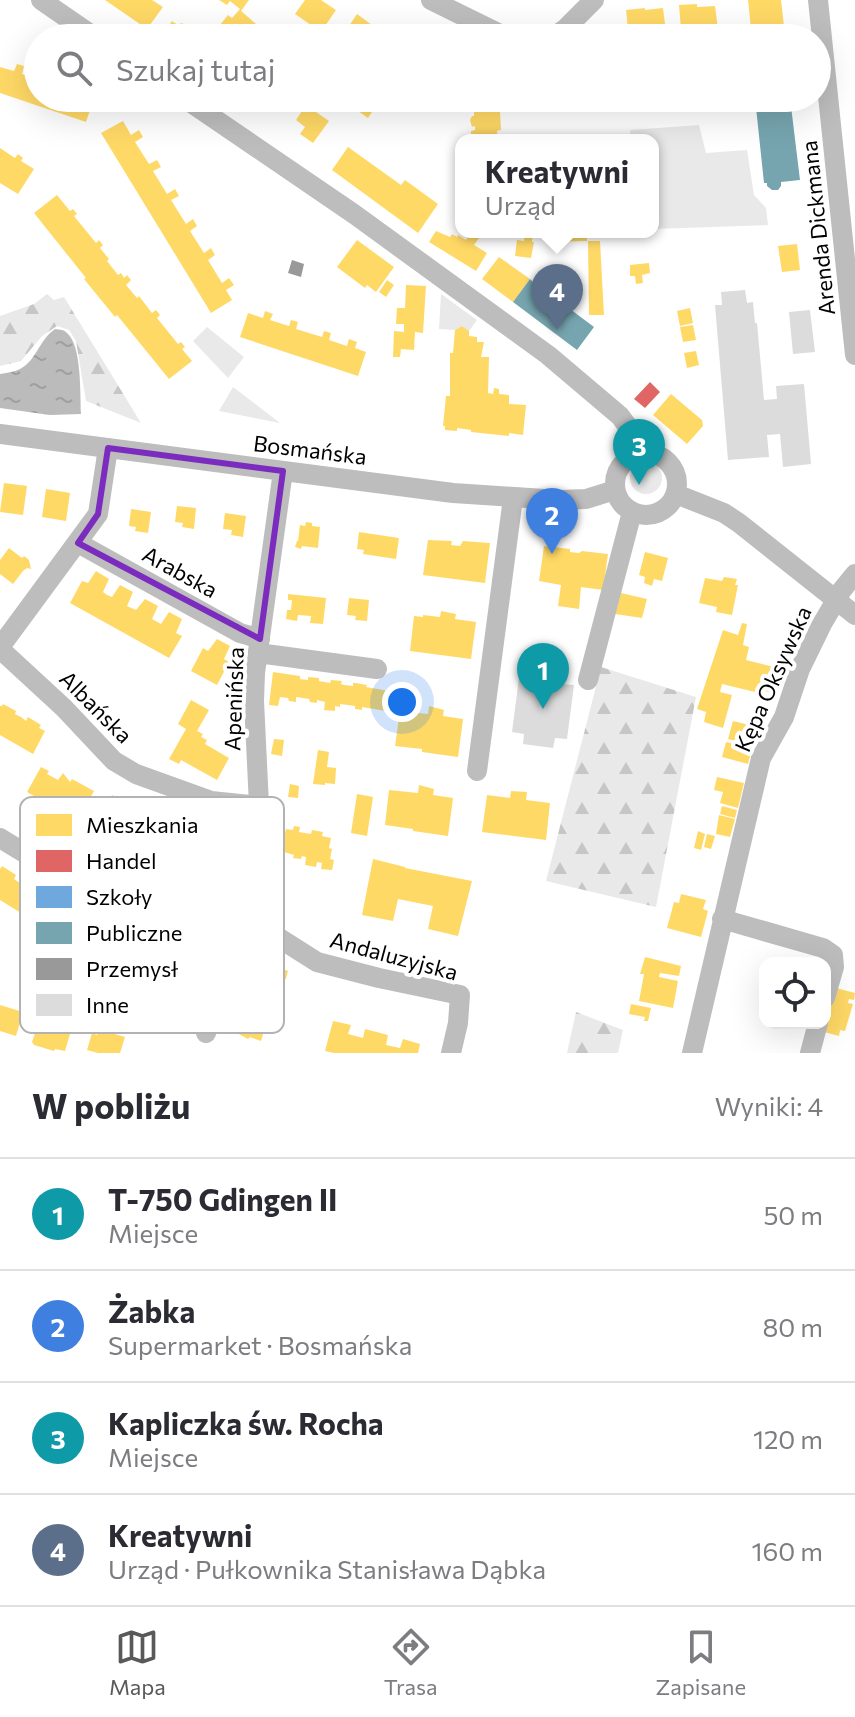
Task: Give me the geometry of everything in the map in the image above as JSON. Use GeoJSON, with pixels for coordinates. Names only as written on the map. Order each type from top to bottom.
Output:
{"type":"FeatureCollection","features":[{"type":"Feature","properties":{"kind":"street"},"geometry":{"type":"LineString","coordinates":[[41,0],[76,24]]}},
{"type":"Feature","properties":{"kind":"street"},"geometry":{"type":"LineString","coordinates":[[431,0],[480,24]]}},
{"type":"Feature","properties":{"kind":"street"},"geometry":{"type":"LineString","coordinates":[[570,24],[594,0]]}},
{"type":"Feature","properties":{"kind":"street","name":"Arenda Dickmana"},"geometry":{"type":"LineString","coordinates":[[818,0],[821,24]]}},
{"type":"Feature","properties":{"kind":"street"},"geometry":{"type":"LineString","coordinates":[[205,112],[354,214],[548,355],[620,416],[634,435],[639,453]]}},
{"type":"Feature","properties":{"kind":"street","name":"Arenda Dickmana"},"geometry":{"type":"LineString","coordinates":[[830,112],[855,355]]}},
{"type":"Feature","properties":{"kind":"street","name":"Bosmańska"},"geometry":{"type":"LineString","coordinates":[[0,434],[446,492],[513,498],[586,499],[615,490]]}},
{"type":"Feature","properties":{"kind":"street"},"geometry":{"type":"LineString","coordinates":[[0,648],[98,514],[108,448]]}},
{"type":"Feature","properties":{"kind":"street"},"geometry":{"type":"LineString","coordinates":[[639,453],[658,454],[666,459],[676,475],[676,494],[670,504],[661,512],[650,515],[627,510],[615,490],[619,466],[628,457],[639,453]]}},
{"type":"Feature","properties":{"kind":"street","name":"Apenińska"},"geometry":{"type":"LineString","coordinates":[[259,797],[254,701],[283,471]]}},
{"type":"Feature","properties":{"kind":"street"},"geometry":{"type":"LineString","coordinates":[[676,494],[724,513],[739,523],[855,615]]}},
{"type":"Feature","properties":{"kind":"street"},"geometry":{"type":"LineString","coordinates":[[477,771],[513,498]]}},
{"type":"Feature","properties":{"kind":"street"},"geometry":{"type":"LineString","coordinates":[[588,680],[632,512]]}},
{"type":"Feature","properties":{"kind":"street","name":"Arabska"},"geometry":{"type":"LineString","coordinates":[[78,543],[259,646],[377,669]]}},
{"type":"Feature","properties":{"kind":"street"},"geometry":{"type":"LineString","coordinates":[[836,600],[855,574]]}},
{"type":"Feature","properties":{"kind":"street","name":"Kępa Oksywska"},"geometry":{"type":"LineString","coordinates":[[692,1053],[761,758],[784,717],[800,669],[836,600]]}},
{"type":"Feature","properties":{"kind":"street","name":"Albańska"},"geometry":{"type":"LineString","coordinates":[[0,648],[64,708],[114,761],[136,774],[200,797]]}},
{"type":"Feature","properties":{"kind":"street","name":"Andaluzyjska"},"geometry":{"type":"LineString","coordinates":[[0,838],[20,850]]}},
{"type":"Feature","properties":{"kind":"street"},"geometry":{"type":"LineString","coordinates":[[722,919],[823,948],[833,955],[831,977]]}},
{"type":"Feature","properties":{"kind":"street","name":"Andaluzyjska"},"geometry":{"type":"LineString","coordinates":[[284,941],[317,962],[460,995],[451,1053]]}},
{"type":"Feature","properties":{"kind":"street"},"geometry":{"type":"LineString","coordinates":[[810,1053],[816,1029]]}},
{"type":"Feature","properties":{"kind":"highlighted area"},"geometry":{"type":"Polygon","coordinates":[[[108,448],[283,471],[260,639],[78,543],[98,514],[108,448]]]}},
{"type":"Feature","properties":{"kind":"green space"},"geometry":{"type":"Polygon","coordinates":[[[699,125],[706,153],[747,150],[754,195],[766,208],[768,225],[659,229],[659,134],[630,134],[630,130],[699,125]]]}},
{"type":"Feature","properties":{"kind":"green space"},"geometry":{"type":"Polygon","coordinates":[[[47,294],[54,300],[64,297],[141,423],[86,401],[76,341],[69,330],[57,326],[42,336],[21,361],[0,366],[0,316],[34,304],[47,294]]]}},
{"type":"Feature","properties":{"kind":"green space"},"geometry":{"type":"Polygon","coordinates":[[[441,294],[477,320],[469,331],[462,326],[455,330],[439,329],[441,294]]]}},
{"type":"Feature","properties":{"kind":"green space"},"geometry":{"type":"Polygon","coordinates":[[[207,327],[244,357],[228,378],[193,341],[207,327]]]}},
{"type":"Feature","properties":{"kind":"green space"},"geometry":{"type":"Polygon","coordinates":[[[233,387],[280,423],[219,411],[233,387]]]}},
{"type":"Feature","properties":{"kind":"green space"},"geometry":{"type":"Polygon","coordinates":[[[646,462],[658,466],[662,478],[658,490],[646,494],[634,490],[630,478],[634,466],[646,462]]]}},
{"type":"Feature","properties":{"kind":"green space"},"geometry":{"type":"Polygon","coordinates":[[[601,667],[696,697],[656,907],[546,881],[601,667]]]}},
{"type":"Feature","properties":{"kind":"green space"},"geometry":{"type":"Polygon","coordinates":[[[576,1012],[623,1030],[618,1053],[567,1053],[576,1012]]]}},
{"type":"Feature","properties":{"kind":"water"},"geometry":{"type":"Polygon","coordinates":[[[55,329],[67,333],[75,348],[81,414],[50,415],[0,408],[0,374],[25,365],[55,329]]]}},
{"type":"Feature","properties":{"kind":"building: Mieszkania"},"geometry":{"type":"Polygon","coordinates":[[[105,0],[152,0],[163,7],[151,24],[140,24],[105,0]]]}},
{"type":"Feature","properties":{"kind":"building: Mieszkania"},"geometry":{"type":"Polygon","coordinates":[[[219,0],[249,0],[241,11],[256,24],[221,24],[228,15],[232,18],[240,9],[230,1],[227,5],[219,0]]]}},
{"type":"Feature","properties":{"kind":"building: Mieszkania"},"geometry":{"type":"Polygon","coordinates":[[[305,0],[321,0],[336,10],[326,24],[309,24],[295,14],[305,0]]]}},
{"type":"Feature","properties":{"kind":"building: Mieszkania"},"geometry":{"type":"Polygon","coordinates":[[[748,0],[781,0],[784,24],[751,24],[748,0]]]}},
{"type":"Feature","properties":{"kind":"building: Mieszkania"},"geometry":{"type":"Polygon","coordinates":[[[679,5],[715,6],[717,24],[681,24],[679,5]]]}},
{"type":"Feature","properties":{"kind":"building: Mieszkania"},"geometry":{"type":"Polygon","coordinates":[[[663,8],[665,24],[628,24],[626,10],[663,8]]]}},
{"type":"Feature","properties":{"kind":"building: Mieszkania"},"geometry":{"type":"Polygon","coordinates":[[[357,14],[371,24],[350,24],[357,14]]]}},
{"type":"Feature","properties":{"kind":"building: Mieszkania"},"geometry":{"type":"Polygon","coordinates":[[[17,64],[24,66],[24,101],[0,93],[0,67],[14,71],[17,64]]]}},
{"type":"Feature","properties":{"kind":"building: Mieszkania"},"geometry":{"type":"Polygon","coordinates":[[[56,112],[89,112],[86,122],[56,112]]]}},
{"type":"Feature","properties":{"kind":"building: Mieszkania"},"geometry":{"type":"Polygon","coordinates":[[[301,112],[316,112],[329,121],[313,143],[300,134],[305,127],[296,120],[301,112]]]}},
{"type":"Feature","properties":{"kind":"building: Mieszkania"},"geometry":{"type":"Polygon","coordinates":[[[474,112],[500,112],[501,130],[497,134],[471,134],[475,126],[472,127],[470,120],[474,112]]]}},
{"type":"Feature","properties":{"kind":"building: Mieszkania"},"geometry":{"type":"Polygon","coordinates":[[[123,121],[131,135],[139,130],[143,137],[135,142],[149,164],[157,160],[161,167],[153,171],[167,194],[175,189],[179,196],[171,200],[186,224],[193,219],[197,226],[190,231],[204,253],[211,248],[215,255],[208,260],[222,283],[229,278],[234,285],[226,290],[232,300],[211,313],[101,133],[123,121]]]}},
{"type":"Feature","properties":{"kind":"building: Mieszkania"},"geometry":{"type":"Polygon","coordinates":[[[348,147],[401,185],[405,180],[438,204],[418,233],[332,170],[348,147]]]}},
{"type":"Feature","properties":{"kind":"building: Mieszkania"},"geometry":{"type":"Polygon","coordinates":[[[0,148],[15,158],[18,154],[23,158],[21,161],[34,169],[18,194],[0,183],[0,148]]]}},
{"type":"Feature","properties":{"kind":"building: Mieszkania"},"geometry":{"type":"Polygon","coordinates":[[[57,195],[70,211],[73,209],[77,214],[74,216],[96,243],[99,240],[103,245],[100,248],[118,275],[121,273],[124,278],[127,275],[131,280],[126,285],[152,313],[156,310],[160,315],[157,318],[178,344],[181,342],[185,347],[182,349],[192,361],[169,379],[84,279],[34,213],[57,195]]]}},
{"type":"Feature","properties":{"kind":"building: Mieszkania"},"geometry":{"type":"Polygon","coordinates":[[[436,231],[466,240],[479,238],[474,245],[487,253],[476,271],[429,242],[436,231]]]}},
{"type":"Feature","properties":{"kind":"building: Mieszkania"},"geometry":{"type":"Polygon","coordinates":[[[524,238],[532,238],[531,258],[515,256],[517,240],[524,241],[524,238]]]}},
{"type":"Feature","properties":{"kind":"building: Mieszkania"},"geometry":{"type":"Polygon","coordinates":[[[548,238],[587,238],[587,241],[548,242],[548,238]]]}},
{"type":"Feature","properties":{"kind":"building: Mieszkania"},"geometry":{"type":"Polygon","coordinates":[[[357,240],[394,267],[376,292],[367,285],[365,288],[337,267],[357,240]]]}},
{"type":"Feature","properties":{"kind":"building: Mieszkania"},"geometry":{"type":"Polygon","coordinates":[[[588,241],[600,241],[604,315],[589,315],[588,241]]]}},
{"type":"Feature","properties":{"kind":"building: Mieszkania"},"geometry":{"type":"Polygon","coordinates":[[[797,244],[800,270],[782,272],[778,246],[797,244]]]}},
{"type":"Feature","properties":{"kind":"building: Mieszkania"},"geometry":{"type":"Polygon","coordinates":[[[499,257],[530,279],[513,302],[482,279],[499,257]]]}},
{"type":"Feature","properties":{"kind":"building: Mieszkania"},"geometry":{"type":"Polygon","coordinates":[[[649,263],[650,273],[642,275],[643,283],[636,284],[635,276],[630,276],[630,265],[649,263]]]}},
{"type":"Feature","properties":{"kind":"building: Mieszkania"},"geometry":{"type":"Polygon","coordinates":[[[387,280],[394,285],[386,297],[379,292],[387,280]]]}},
{"type":"Feature","properties":{"kind":"building: Mieszkania"},"geometry":{"type":"Polygon","coordinates":[[[406,285],[426,286],[423,333],[415,332],[414,350],[401,349],[400,357],[393,357],[394,331],[404,332],[404,324],[396,324],[397,308],[405,308],[406,285]]]}},
{"type":"Feature","properties":{"kind":"building: Mieszkania"},"geometry":{"type":"Polygon","coordinates":[[[690,308],[693,323],[680,326],[677,311],[690,308]]]}},
{"type":"Feature","properties":{"kind":"building: Mieszkania"},"geometry":{"type":"Polygon","coordinates":[[[265,311],[273,314],[270,320],[289,326],[291,320],[298,322],[296,329],[322,337],[324,331],[331,333],[329,340],[347,346],[349,339],[357,342],[355,348],[366,352],[358,376],[240,337],[248,313],[263,318],[265,311]]]}},
{"type":"Feature","properties":{"kind":"building: Mieszkania"},"geometry":{"type":"Polygon","coordinates":[[[693,325],[696,340],[683,342],[680,327],[693,325]]]}},
{"type":"Feature","properties":{"kind":"building: Mieszkania"},"geometry":{"type":"Polygon","coordinates":[[[462,326],[469,331],[469,336],[477,337],[477,342],[484,342],[481,357],[489,357],[488,393],[493,394],[494,388],[499,389],[499,394],[509,395],[509,404],[526,405],[523,435],[471,432],[457,428],[457,431],[445,430],[446,396],[450,396],[450,353],[453,353],[455,330],[462,326]]]}},
{"type":"Feature","properties":{"kind":"building: Mieszkania"},"geometry":{"type":"Polygon","coordinates":[[[696,351],[699,365],[687,368],[684,353],[696,351]]]}},
{"type":"Feature","properties":{"kind":"building: Mieszkania"},"geometry":{"type":"Polygon","coordinates":[[[671,394],[702,420],[703,426],[687,444],[653,415],[671,394]]]}},
{"type":"Feature","properties":{"kind":"building: Mieszkania"},"geometry":{"type":"Polygon","coordinates":[[[4,483],[27,486],[23,515],[0,512],[4,483]]]}},
{"type":"Feature","properties":{"kind":"building: Mieszkania"},"geometry":{"type":"Polygon","coordinates":[[[46,489],[70,493],[66,521],[42,517],[46,489]]]}},
{"type":"Feature","properties":{"kind":"building: Mieszkania"},"geometry":{"type":"Polygon","coordinates":[[[177,506],[196,508],[194,529],[175,522],[177,506]]]}},
{"type":"Feature","properties":{"kind":"building: Mieszkania"},"geometry":{"type":"Polygon","coordinates":[[[131,509],[151,512],[148,533],[135,531],[136,527],[129,526],[131,509]]]}},
{"type":"Feature","properties":{"kind":"building: Mieszkania"},"geometry":{"type":"Polygon","coordinates":[[[225,513],[246,516],[243,537],[231,535],[232,530],[223,529],[225,513]]]}},
{"type":"Feature","properties":{"kind":"building: Mieszkania"},"geometry":{"type":"Polygon","coordinates":[[[306,522],[320,527],[318,548],[295,547],[300,525],[305,526],[306,522]]]}},
{"type":"Feature","properties":{"kind":"building: Mieszkania"},"geometry":{"type":"Polygon","coordinates":[[[359,532],[399,538],[396,559],[363,554],[364,550],[357,549],[359,532]]]}},
{"type":"Feature","properties":{"kind":"building: Mieszkania"},"geometry":{"type":"Polygon","coordinates":[[[428,540],[452,541],[451,545],[460,546],[463,541],[490,543],[485,583],[423,575],[428,540]]]}},
{"type":"Feature","properties":{"kind":"building: Mieszkania"},"geometry":{"type":"Polygon","coordinates":[[[544,546],[570,549],[570,552],[608,554],[603,590],[581,587],[579,609],[558,606],[561,585],[539,581],[544,546]]]}},
{"type":"Feature","properties":{"kind":"building: Mieszkania"},"geometry":{"type":"Polygon","coordinates":[[[9,548],[29,560],[31,569],[23,571],[13,584],[0,574],[0,560],[9,548]]]}},
{"type":"Feature","properties":{"kind":"building: Mieszkania"},"geometry":{"type":"Polygon","coordinates":[[[645,552],[668,558],[662,581],[654,579],[652,586],[644,583],[645,577],[639,575],[645,552]]]}},
{"type":"Feature","properties":{"kind":"building: Mieszkania"},"geometry":{"type":"Polygon","coordinates":[[[96,571],[109,579],[103,592],[107,595],[112,597],[120,585],[133,592],[127,606],[136,610],[145,599],[158,606],[152,619],[161,624],[169,612],[182,619],[176,633],[182,636],[169,658],[70,603],[82,581],[88,583],[96,571]]]}},
{"type":"Feature","properties":{"kind":"building: Mieszkania"},"geometry":{"type":"Polygon","coordinates":[[[724,577],[737,579],[732,615],[716,612],[717,607],[699,603],[705,578],[722,581],[724,577]]]}},
{"type":"Feature","properties":{"kind":"building: Mieszkania"},"geometry":{"type":"Polygon","coordinates":[[[621,593],[647,599],[642,618],[615,614],[621,593]]]}},
{"type":"Feature","properties":{"kind":"building: Mieszkania"},"geometry":{"type":"Polygon","coordinates":[[[288,594],[326,598],[323,624],[310,623],[311,616],[298,615],[297,621],[286,619],[292,600],[288,600],[288,594]]]}},
{"type":"Feature","properties":{"kind":"building: Mieszkania"},"geometry":{"type":"Polygon","coordinates":[[[349,598],[369,600],[367,621],[355,620],[356,616],[347,615],[349,598]]]}},
{"type":"Feature","properties":{"kind":"building: Mieszkania"},"geometry":{"type":"Polygon","coordinates":[[[441,611],[456,614],[455,619],[476,622],[471,659],[410,651],[414,616],[440,617],[441,611]]]}},
{"type":"Feature","properties":{"kind":"building: Mieszkania"},"geometry":{"type":"Polygon","coordinates":[[[742,623],[747,624],[743,645],[749,647],[746,660],[778,668],[772,693],[722,684],[720,692],[732,695],[723,728],[704,722],[706,712],[697,709],[723,630],[738,635],[742,623]]]}},
{"type":"Feature","properties":{"kind":"building: Mieszkania"},"geometry":{"type":"Polygon","coordinates":[[[217,639],[230,646],[224,659],[229,662],[217,685],[191,671],[203,648],[208,651],[217,639]]]}},
{"type":"Feature","properties":{"kind":"building: Mieszkania"},"geometry":{"type":"Polygon","coordinates":[[[273,672],[300,676],[300,679],[319,678],[319,681],[330,683],[331,680],[342,681],[344,685],[353,686],[356,683],[389,691],[386,711],[362,707],[362,710],[355,709],[355,706],[340,704],[340,707],[335,706],[335,711],[324,710],[325,702],[310,702],[309,699],[296,697],[296,702],[280,697],[278,706],[269,705],[273,672]]]}},
{"type":"Feature","properties":{"kind":"building: Mieszkania"},"geometry":{"type":"Polygon","coordinates":[[[191,700],[209,710],[197,731],[207,740],[205,744],[229,758],[217,780],[181,760],[179,764],[169,759],[186,729],[178,724],[191,700]]]}},
{"type":"Feature","properties":{"kind":"building: Mieszkania"},"geometry":{"type":"Polygon","coordinates":[[[3,704],[26,721],[28,717],[41,725],[39,728],[45,731],[33,754],[0,735],[0,706],[3,704]]]}},
{"type":"Feature","properties":{"kind":"building: Mieszkania"},"geometry":{"type":"Polygon","coordinates":[[[429,706],[444,710],[443,716],[463,719],[458,757],[395,746],[400,711],[428,714],[429,706]]]}},
{"type":"Feature","properties":{"kind":"building: Mieszkania"},"geometry":{"type":"Polygon","coordinates":[[[733,721],[758,727],[753,746],[728,739],[733,721]]]}},
{"type":"Feature","properties":{"kind":"building: Mieszkania"},"geometry":{"type":"Polygon","coordinates":[[[274,739],[284,740],[282,756],[271,754],[274,739]]]}},
{"type":"Feature","properties":{"kind":"building: Mieszkania"},"geometry":{"type":"Polygon","coordinates":[[[726,742],[752,748],[748,764],[722,757],[726,742]]]}},
{"type":"Feature","properties":{"kind":"building: Mieszkania"},"geometry":{"type":"Polygon","coordinates":[[[318,750],[329,752],[327,767],[336,768],[335,784],[313,784],[318,750]]]}},
{"type":"Feature","properties":{"kind":"building: Mieszkania"},"geometry":{"type":"Polygon","coordinates":[[[41,767],[58,780],[63,773],[70,782],[72,779],[94,791],[91,797],[36,797],[27,792],[41,767]]]}},
{"type":"Feature","properties":{"kind":"building: Mieszkania"},"geometry":{"type":"Polygon","coordinates":[[[717,777],[744,783],[738,808],[720,803],[723,792],[714,790],[717,777]]]}},
{"type":"Feature","properties":{"kind":"building: Mieszkania"},"geometry":{"type":"Polygon","coordinates":[[[290,784],[299,786],[298,798],[288,797],[290,784]]]}},
{"type":"Feature","properties":{"kind":"building: Mieszkania"},"geometry":{"type":"Polygon","coordinates":[[[419,785],[434,789],[433,795],[453,798],[448,836],[385,825],[389,790],[418,793],[419,785]]]}},
{"type":"Feature","properties":{"kind":"building: Mieszkania"},"geometry":{"type":"Polygon","coordinates":[[[511,791],[527,792],[526,800],[550,803],[546,840],[482,832],[487,795],[510,798],[511,791]]]}},
{"type":"Feature","properties":{"kind":"building: Mieszkania"},"geometry":{"type":"Polygon","coordinates":[[[357,794],[373,797],[367,836],[351,833],[357,794]]]}},
{"type":"Feature","properties":{"kind":"building: Mieszkania"},"geometry":{"type":"Polygon","coordinates":[[[722,806],[737,810],[735,818],[720,814],[722,806]]]}},
{"type":"Feature","properties":{"kind":"building: Mieszkania"},"geometry":{"type":"Polygon","coordinates":[[[719,815],[735,819],[730,837],[716,834],[719,815]]]}},
{"type":"Feature","properties":{"kind":"building: Mieszkania"},"geometry":{"type":"Polygon","coordinates":[[[294,826],[300,827],[299,832],[323,832],[322,836],[331,838],[332,870],[321,869],[322,863],[317,862],[316,867],[305,865],[306,857],[293,858],[294,855],[284,852],[286,829],[293,830],[294,826]]]}},
{"type":"Feature","properties":{"kind":"building: Mieszkania"},"geometry":{"type":"Polygon","coordinates":[[[698,831],[705,834],[701,850],[694,848],[698,831]]]}},
{"type":"Feature","properties":{"kind":"building: Mieszkania"},"geometry":{"type":"Polygon","coordinates":[[[707,834],[715,836],[711,849],[704,847],[707,834]]]}},
{"type":"Feature","properties":{"kind":"building: Mieszkania"},"geometry":{"type":"Polygon","coordinates":[[[373,859],[472,881],[458,936],[428,929],[433,906],[398,899],[393,921],[362,915],[373,859]]]}},
{"type":"Feature","properties":{"kind":"building: Mieszkania"},"geometry":{"type":"Polygon","coordinates":[[[2,866],[16,875],[14,879],[20,883],[20,912],[0,900],[2,866]]]}},
{"type":"Feature","properties":{"kind":"building: Mieszkania"},"geometry":{"type":"Polygon","coordinates":[[[681,894],[706,900],[703,909],[708,911],[701,937],[667,928],[674,902],[679,903],[681,894]]]}},
{"type":"Feature","properties":{"kind":"building: Mieszkania"},"geometry":{"type":"Polygon","coordinates":[[[645,957],[681,966],[679,976],[660,973],[659,977],[678,981],[673,1008],[639,1001],[644,974],[640,974],[645,957]]]}},
{"type":"Feature","properties":{"kind":"building: Mieszkania"},"geometry":{"type":"Polygon","coordinates":[[[836,988],[855,993],[854,1000],[849,999],[848,1003],[853,1004],[845,1031],[840,1030],[839,1036],[824,1032],[825,1029],[831,1029],[831,1006],[836,988]]]}},
{"type":"Feature","properties":{"kind":"building: Mieszkania"},"geometry":{"type":"Polygon","coordinates":[[[631,1004],[651,1008],[648,1021],[644,1021],[645,1017],[629,1014],[631,1004]]]}},
{"type":"Feature","properties":{"kind":"building: Mieszkania"},"geometry":{"type":"Polygon","coordinates":[[[0,1005],[20,1011],[16,1036],[0,1031],[0,1005]]]}},
{"type":"Feature","properties":{"kind":"building: Mieszkania"},"geometry":{"type":"Polygon","coordinates":[[[333,1021],[351,1025],[348,1034],[363,1038],[365,1029],[388,1035],[386,1045],[400,1048],[403,1039],[420,1044],[418,1053],[325,1051],[333,1021]]]}},
{"type":"Feature","properties":{"kind":"building: Mieszkania"},"geometry":{"type":"Polygon","coordinates":[[[35,1033],[70,1034],[65,1051],[54,1051],[32,1042],[35,1033]]]}},
{"type":"Feature","properties":{"kind":"building: Mieszkania"},"geometry":{"type":"Polygon","coordinates":[[[92,1033],[111,1033],[125,1037],[120,1053],[87,1050],[92,1033]]]}},
{"type":"Feature","properties":{"kind":"building: Mieszkania"},"geometry":{"type":"Polygon","coordinates":[[[237,1033],[263,1033],[261,1041],[237,1033]]]}},
{"type":"Feature","properties":{"kind":"building: Handel"},"geometry":{"type":"Polygon","coordinates":[[[650,382],[660,392],[645,408],[634,399],[650,382]]]}},
{"type":"Feature","properties":{"kind":"building: Publiczne"},"geometry":{"type":"Polygon","coordinates":[[[756,112],[792,112],[800,180],[781,182],[778,190],[772,190],[764,183],[756,112]]]}},
{"type":"Feature","properties":{"kind":"building: Publiczne"},"geometry":{"type":"Polygon","coordinates":[[[530,279],[549,289],[547,292],[557,300],[561,302],[563,299],[568,303],[566,306],[594,327],[577,350],[513,302],[530,279]]]}},
{"type":"Feature","properties":{"kind":"building: Przemysł"},"geometry":{"type":"Polygon","coordinates":[[[292,260],[304,264],[301,277],[288,273],[292,260]]]}},
{"type":"Feature","properties":{"kind":"building: Inne"},"geometry":{"type":"Polygon","coordinates":[[[745,290],[747,303],[753,302],[757,323],[764,400],[777,399],[776,386],[804,384],[811,464],[783,467],[780,434],[767,435],[769,457],[728,460],[715,305],[722,305],[721,292],[745,290]]]}},
{"type":"Feature","properties":{"kind":"building: Inne"},"geometry":{"type":"Polygon","coordinates":[[[810,310],[815,352],[793,354],[789,312],[810,310]]]}},
{"type":"Feature","properties":{"kind":"building: Inne"},"geometry":{"type":"Polygon","coordinates":[[[532,669],[563,673],[562,684],[574,685],[567,739],[555,738],[553,748],[523,744],[524,734],[512,732],[519,678],[531,680],[532,669]]]}},
{"type":"Feature","properties":{"kind":"place","name":"Kreatywni"},"geometry":{"type":"Point","coordinates":[557,330]}},
{"type":"Feature","properties":{"kind":"place","name":"Kapliczka św. Rocha"},"geometry":{"type":"Point","coordinates":[639,485]}},
{"type":"Feature","properties":{"kind":"place","name":"Żabka"},"geometry":{"type":"Point","coordinates":[552,554]}},
{"type":"Feature","properties":{"kind":"place","name":"T-750 Gdingen II"},"geometry":{"type":"Point","coordinates":[543,709]}}]}
